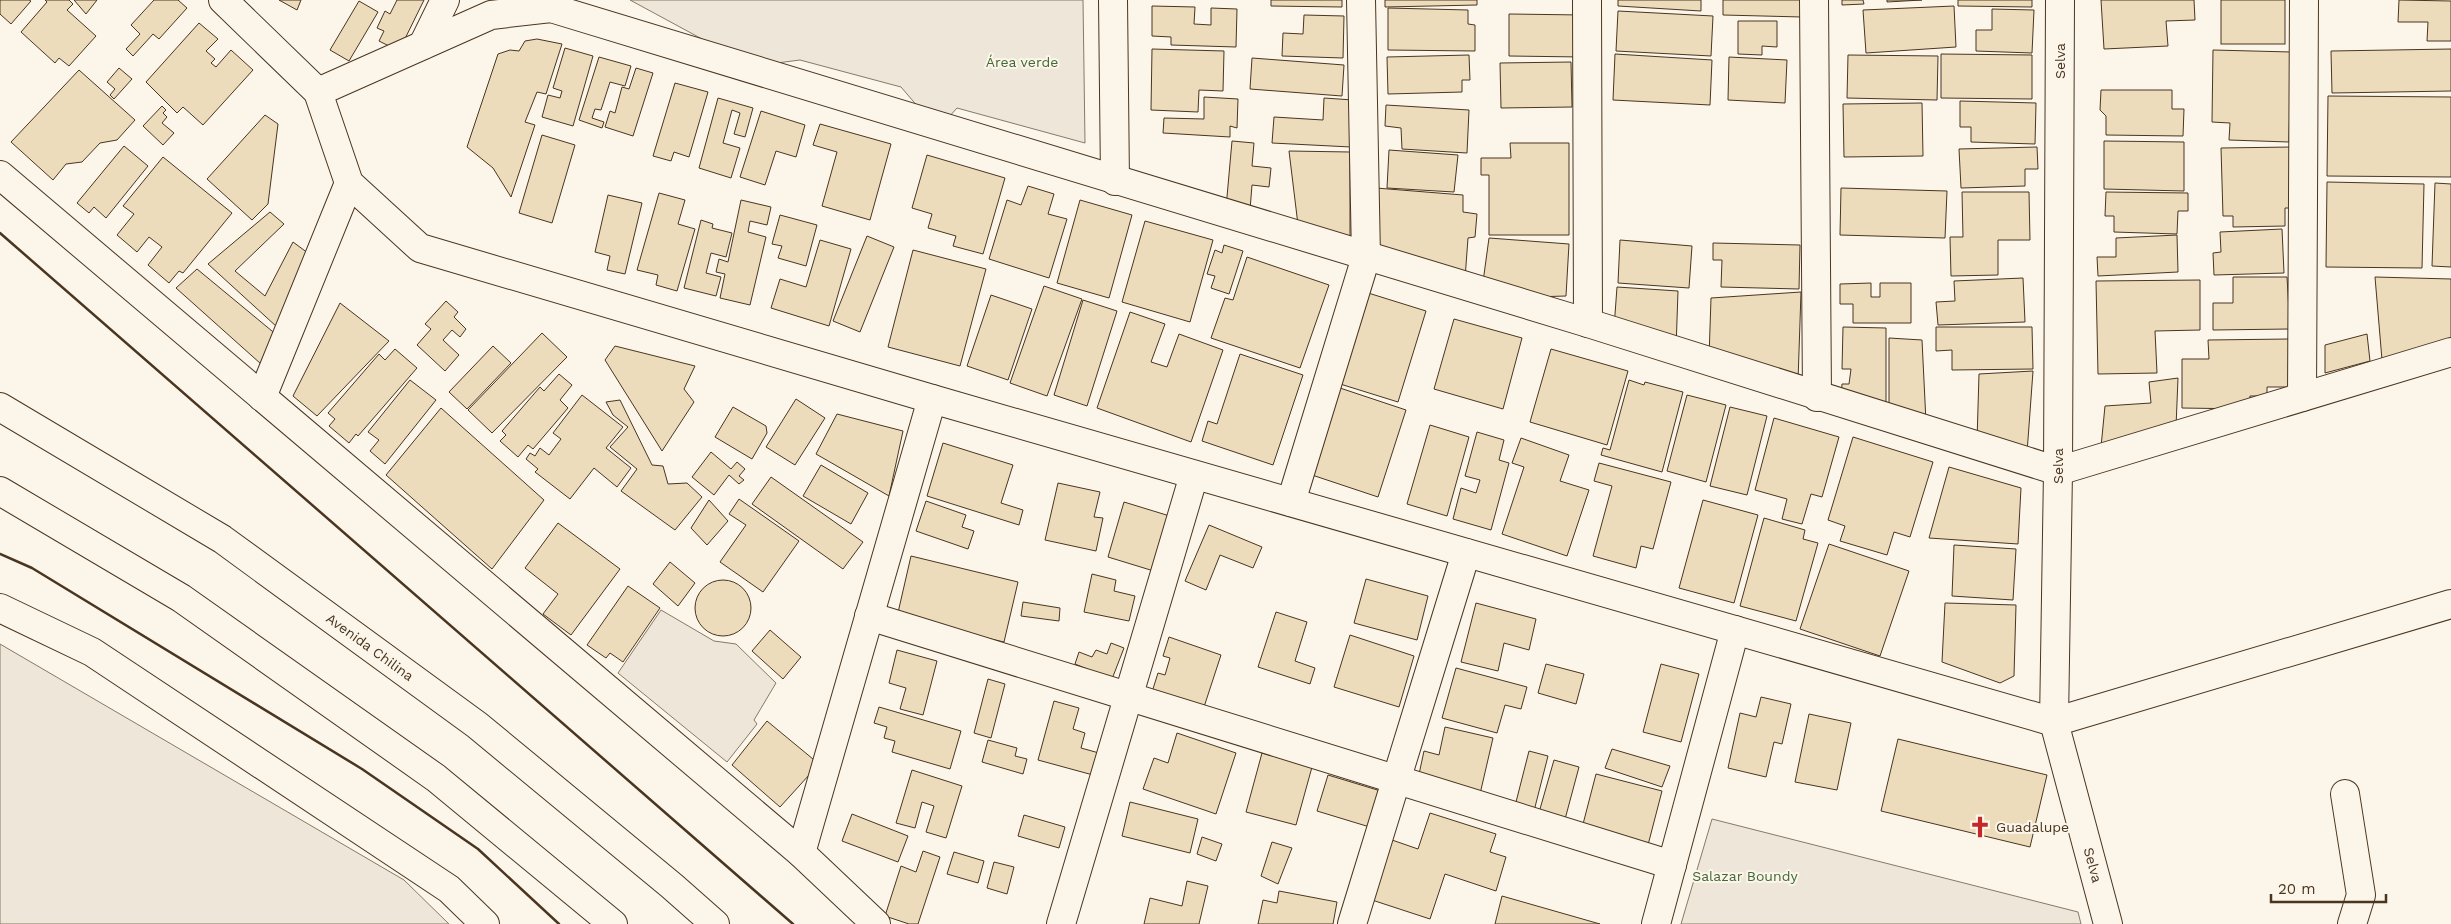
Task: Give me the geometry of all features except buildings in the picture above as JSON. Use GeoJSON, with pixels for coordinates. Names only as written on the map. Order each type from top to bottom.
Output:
{"type":"FeatureCollection","features":[{"type":"Feature","properties":{"kind":"street"},"geometry":{"type":"LineString","coordinates":[[223,0],[318,92],[349,183],[420,248],[932,399],[2054,722],[2451,604]]}},
{"type":"Feature","properties":{"kind":"street"},"geometry":{"type":"LineString","coordinates":[[423,46],[444,0]]}},
{"type":"Feature","properties":{"kind":"street"},"geometry":{"type":"LineString","coordinates":[[1113,0],[1115,181]]}},
{"type":"Feature","properties":{"kind":"street"},"geometry":{"type":"LineString","coordinates":[[1291,502],[1366,256],[1361,0]]}},
{"type":"Feature","properties":{"kind":"street"},"geometry":{"type":"LineString","coordinates":[[1587,0],[1588,323]]}},
{"type":"Feature","properties":{"kind":"street"},"geometry":{"type":"LineString","coordinates":[[1814,0],[1817,397]]}},
{"type":"Feature","properties":{"kind":"street","name":"Selva"},"geometry":{"type":"LineString","coordinates":[[2060,0],[2058,471],[2054,722],[2108,924]]}},
{"type":"Feature","properties":{"kind":"street"},"geometry":{"type":"LineString","coordinates":[[2302,397],[2304,0]]}},
{"type":"Feature","properties":{"kind":"street"},"geometry":{"type":"LineString","coordinates":[[318,92],[491,15],[551,8],[1115,181],[1588,323],[1817,397],[2058,471],[2451,352]]}},
{"type":"Feature","properties":{"kind":"street"},"geometry":{"type":"LineString","coordinates":[[0,174],[801,853],[876,924]]}},
{"type":"Feature","properties":{"kind":"street"},"geometry":{"type":"LineString","coordinates":[[262,397],[349,183]]}},
{"type":"Feature","properties":{"kind":"street"},"geometry":{"type":"LineString","coordinates":[[801,853],[932,399]]}},
{"type":"Feature","properties":{"kind":"street","name":"Avenida Chilina"},"geometry":{"type":"LineString","coordinates":[[0,407],[222,539],[477,726],[672,886],[715,924]]}},
{"type":"Feature","properties":{"kind":"street"},"geometry":{"type":"LineString","coordinates":[[1061,924],[1194,475]]}},
{"type":"Feature","properties":{"kind":"street"},"geometry":{"type":"LineString","coordinates":[[0,491],[181,598],[436,778],[613,924]]}},
{"type":"Feature","properties":{"kind":"street"},"geometry":{"type":"LineString","coordinates":[[1352,924],[1466,553]]}},
{"type":"Feature","properties":{"kind":"street"},"geometry":{"type":"LineString","coordinates":[[0,608],[92,652],[449,889],[485,924]]}},
{"type":"Feature","properties":{"kind":"street"},"geometry":{"type":"LineString","coordinates":[[869,616],[1672,865]]}},
{"type":"Feature","properties":{"kind":"street"},"geometry":{"type":"LineString","coordinates":[[1656,924],[1735,630]]}},
{"type":"Feature","properties":{"kind":"street"},"geometry":{"type":"LineString","coordinates":[[2345,794],[2362,895],[2352,924]]}},
{"type":"Feature","properties":{"kind":"green space","name":"Área verde"},"geometry":{"type":"Polygon","coordinates":[[[630,0],[1083,0],[1085,143],[957,108],[948,118],[925,115],[901,87],[800,60],[769,64],[739,59],[630,0]]]}},
{"type":"Feature","properties":{"kind":"green space"},"geometry":{"type":"Polygon","coordinates":[[[661,610],[714,641],[736,644],[776,683],[754,720],[757,724],[727,762],[618,673],[661,610]]]}},
{"type":"Feature","properties":{"kind":"green space"},"geometry":{"type":"Polygon","coordinates":[[[0,644],[404,880],[449,924],[0,924],[0,644]]]}},
{"type":"Feature","properties":{"kind":"green space","name":"Salazar Boundy"},"geometry":{"type":"Polygon","coordinates":[[[1712,819],[2078,912],[2081,924],[1681,924],[1712,819]]]}},
{"type":"Feature","properties":{"kind":"wall"},"geometry":{"type":"LineString","coordinates":[[0,233],[793,924]]}},
{"type":"Feature","properties":{"kind":"wall"},"geometry":{"type":"LineString","coordinates":[[0,554],[32,568],[362,769],[478,849],[559,924]]}},
{"type":"Feature","properties":{"kind":"place","name":"Guadalupe"},"geometry":{"type":"Point","coordinates":[1980,827]}}]}
